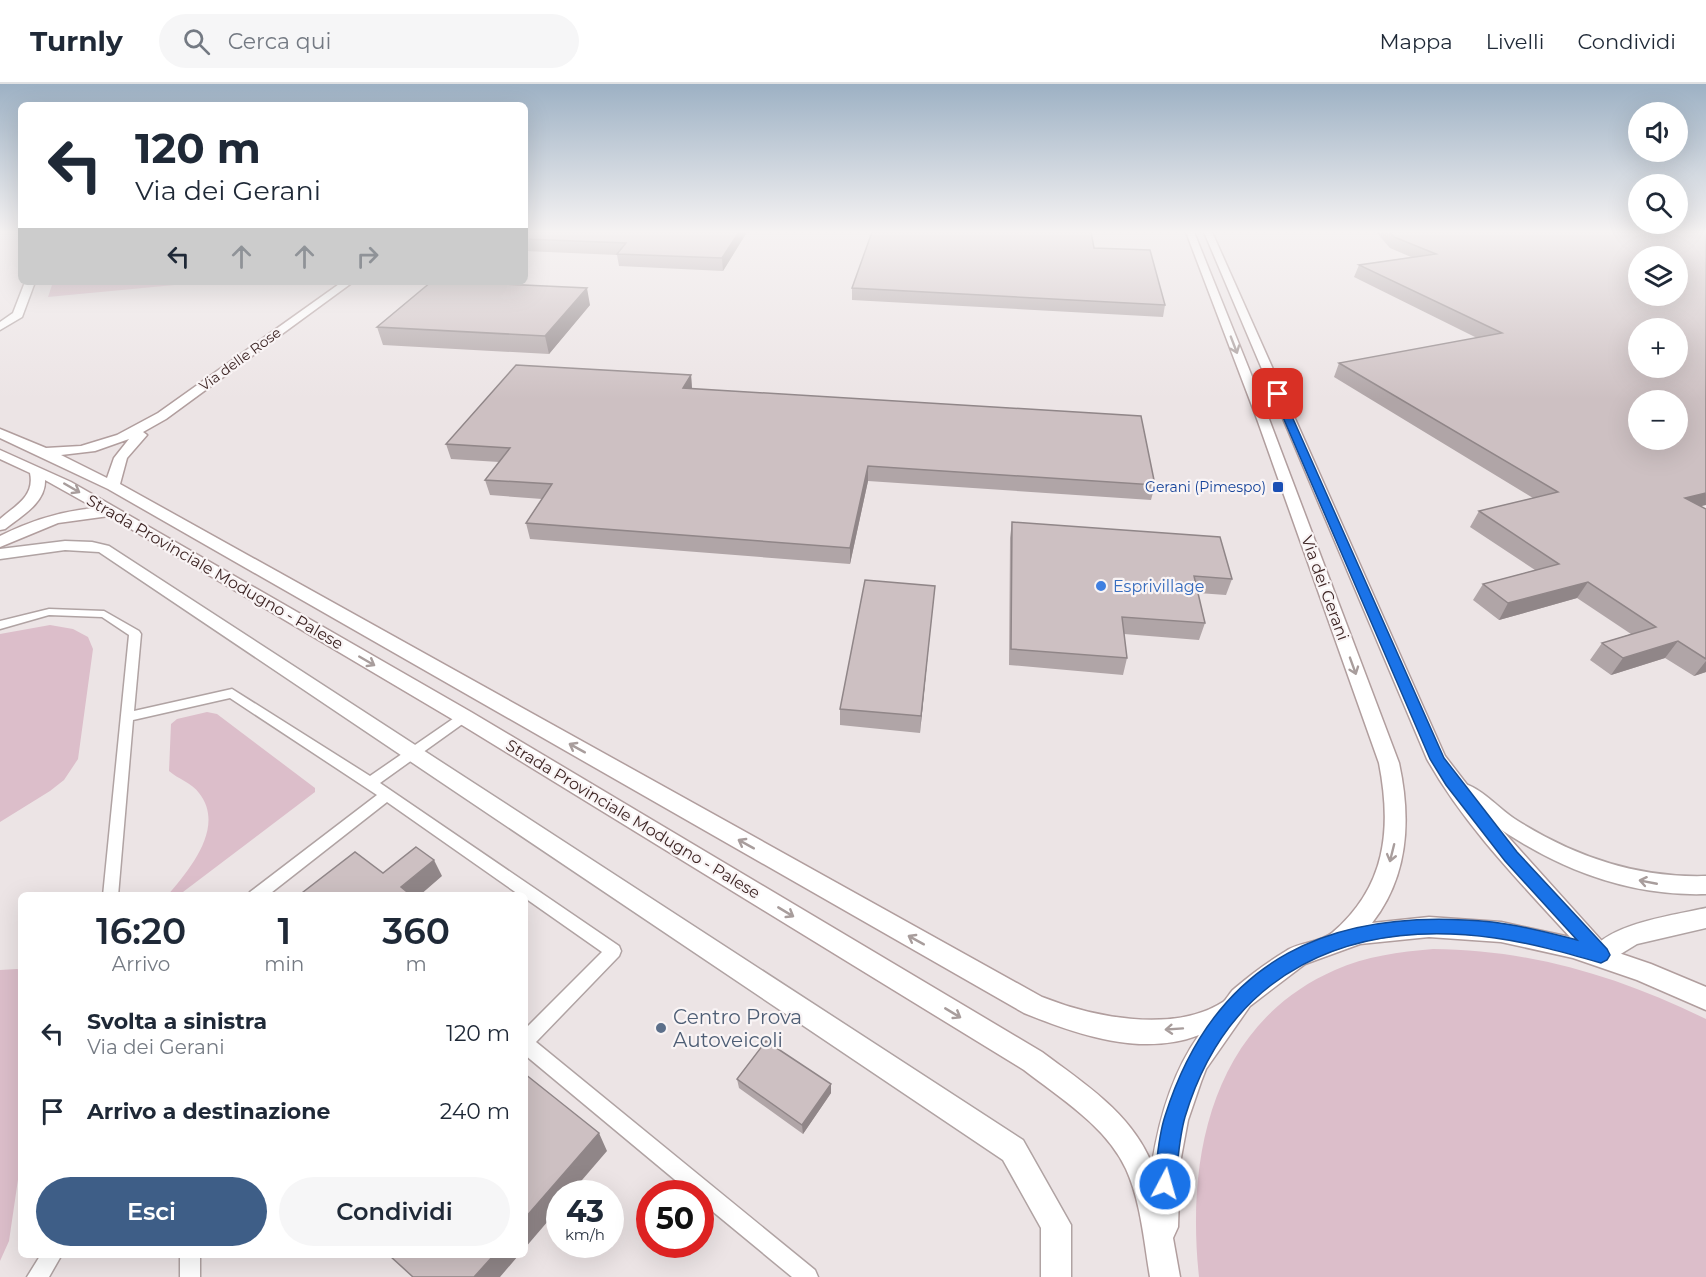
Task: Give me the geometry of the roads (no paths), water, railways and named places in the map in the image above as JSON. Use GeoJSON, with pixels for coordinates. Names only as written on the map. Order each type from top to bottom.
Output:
{"type":"FeatureCollection","features":[{"type":"Feature","properties":{"kind":"street"},"geometry":{"type":"LineString","coordinates":[[0,327],[18,315],[28,288]]}},
{"type":"Feature","properties":{"kind":"street","name":"Via delle Rose"},"geometry":{"type":"LineString","coordinates":[[162,416],[340,288]]}},
{"type":"Feature","properties":{"kind":"street","name":"Via dei Gerani"},"geometry":{"type":"LineString","coordinates":[[1212,288],[1267,430],[1389,763],[1397,797],[1398,828],[1391,860],[1370,907],[1340,940]]}},
{"type":"Feature","properties":{"kind":"street","name":"Via dei Gerani"},"geometry":{"type":"LineString","coordinates":[[1232,288],[1437,759],[1451,781],[1511,856],[1601,955]]}},
{"type":"Feature","properties":{"kind":"street"},"geometry":{"type":"LineString","coordinates":[[0,320],[23,304]]}},
{"type":"Feature","properties":{"kind":"street"},"geometry":{"type":"LineString","coordinates":[[0,526],[33,499],[39,484],[39,461],[70,452],[91,450],[117,441],[162,416]]}},
{"type":"Feature","properties":{"kind":"street"},"geometry":{"type":"LineString","coordinates":[[113,486],[115,465],[121,455],[162,416]]}},
{"type":"Feature","properties":{"kind":"street","name":"Strada Provinciale Modugno - Palese"},"geometry":{"type":"LineString","coordinates":[[0,433],[39,461],[66,485],[464,717],[1033,1061],[1085,1101],[1119,1135],[1136,1159],[1154,1218],[1165,1277]]}},
{"type":"Feature","properties":{"kind":"street","name":"Strada Provinciale Modugno - Palese"},"geometry":{"type":"LineString","coordinates":[[0,454],[39,461],[113,486],[1033,1005],[1064,1019],[1109,1028],[1147,1030],[1186,1028],[1230,1011]]}},
{"type":"Feature","properties":{"kind":"street"},"geometry":{"type":"LineString","coordinates":[[0,542],[31,526],[62,515],[111,512]]}},
{"type":"Feature","properties":{"kind":"street"},"geometry":{"type":"LineString","coordinates":[[0,554],[78,545],[93,545],[104,549],[1013,1150],[1056,1225],[1056,1277]]}},
{"type":"Feature","properties":{"kind":"street"},"geometry":{"type":"LineString","coordinates":[[1451,781],[1508,826],[1550,850],[1607,872],[1641,881],[1668,886],[1706,885]]}},
{"type":"Feature","properties":{"kind":"street"},"geometry":{"type":"LineString","coordinates":[[1601,955],[1631,935],[1706,918]]}},
{"type":"Feature","properties":{"kind":"street","name":"Strada Provinciale Modugno - Palese"},"geometry":{"type":"LineString","coordinates":[[1165,1277],[1162,1219],[1166,1166],[1174,1119],[1189,1077],[1202,1050],[1230,1011],[1253,987],[1279,967],[1308,952],[1340,940],[1397,928],[1460,927],[1528,935],[1601,955],[1670,981],[1706,999]]}},
{"type":"Feature","properties":{"kind":"lane"},"geometry":{"type":"LineString","coordinates":[[0,625],[49,612],[104,614],[135,634],[110,892]]}},
{"type":"Feature","properties":{"kind":"lane"},"geometry":{"type":"LineString","coordinates":[[127,717],[232,693],[387,794],[613,951],[528,1039]]}},
{"type":"Feature","properties":{"kind":"lane"},"geometry":{"type":"LineString","coordinates":[[370,783],[464,717]]}},
{"type":"Feature","properties":{"kind":"lane"},"geometry":{"type":"LineString","coordinates":[[260,892],[387,794]]}},
{"type":"Feature","properties":{"kind":"lane"},"geometry":{"type":"LineString","coordinates":[[528,1044],[808,1277]]}},
{"type":"Feature","properties":{"kind":"lane"},"geometry":{"type":"LineString","coordinates":[[37,1277],[50,1258]]}},
{"type":"Feature","properties":{"kind":"lane"},"geometry":{"type":"LineString","coordinates":[[190,1258],[190,1277]]}},
{"type":"Feature","properties":{"kind":"place","name":"Gerani (Pimespo)"},"geometry":{"type":"Point","coordinates":[1278,487]}},
{"type":"Feature","properties":{"kind":"place","name":"Esprivillage"},"geometry":{"type":"Point","coordinates":[1101,586]}},
{"type":"Feature","properties":{"kind":"place","name":"Centro Prova Autoveicoli"},"geometry":{"type":"Point","coordinates":[661,1028]}}]}
